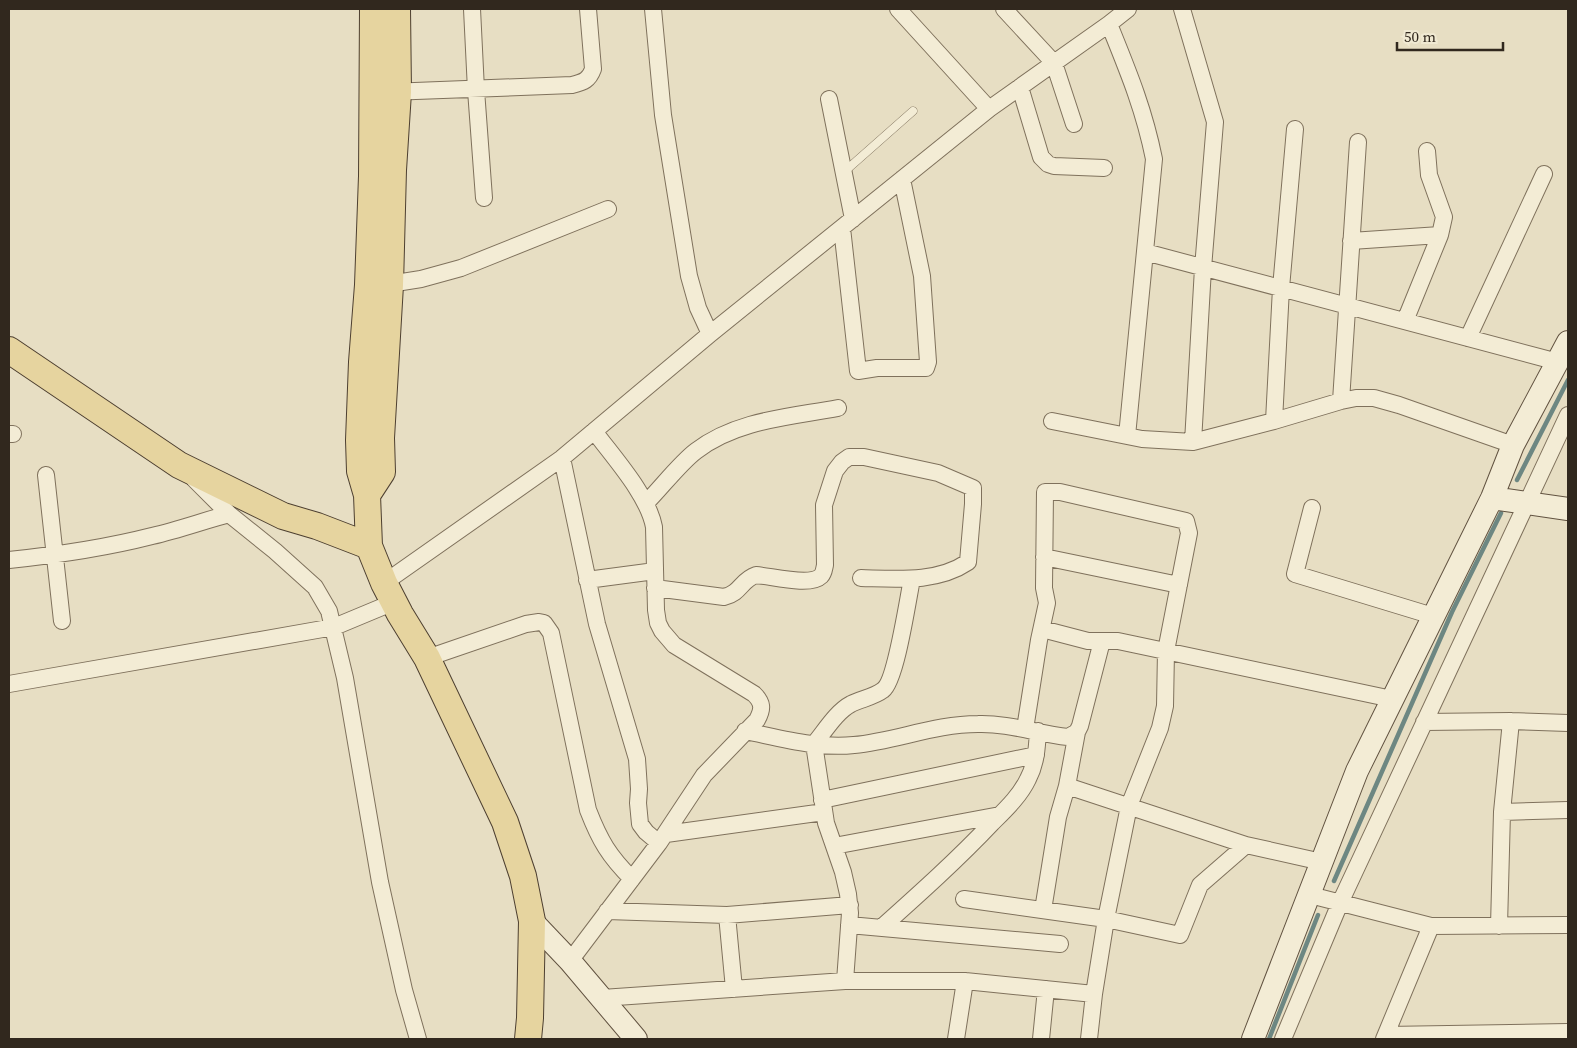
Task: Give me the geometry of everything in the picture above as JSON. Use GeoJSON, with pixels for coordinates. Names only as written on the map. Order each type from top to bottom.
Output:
{"type":"FeatureCollection","features":[{"type":"Feature","properties":{"kind":"main road"},"geometry":{"type":"LineString","coordinates":[[373,9],[372,92],[379,285]]}},
{"type":"Feature","properties":{"kind":"main road"},"geometry":{"type":"LineString","coordinates":[[397,9],[398,92],[393,170],[379,285],[362,362],[359,440],[360,472],[368,495],[369,546],[389,592],[427,658],[505,822],[523,876],[532,921],[528,1039]]}},
{"type":"Feature","properties":{"kind":"main road"},"geometry":{"type":"LineString","coordinates":[[9,350],[180,465],[283,516],[317,526],[369,546]]}},
{"type":"Feature","properties":{"kind":"main road"},"geometry":{"type":"LineString","coordinates":[[1253,1039],[1357,772],[1492,498],[1513,445],[1563,352]]}},
{"type":"Feature","properties":{"kind":"main road"},"geometry":{"type":"LineString","coordinates":[[1492,498],[1568,509]]}},
{"type":"Feature","properties":{"kind":"main road"},"geometry":{"type":"LineString","coordinates":[[532,921],[570,961],[636,1039]]}},
{"type":"Feature","properties":{"kind":"street"},"geometry":{"type":"LineString","coordinates":[[472,9],[484,198]]}},
{"type":"Feature","properties":{"kind":"street"},"geometry":{"type":"LineString","coordinates":[[372,92],[476,90],[583,82],[590,77],[593,69],[588,9]]}},
{"type":"Feature","properties":{"kind":"street"},"geometry":{"type":"LineString","coordinates":[[653,9],[663,115],[689,276],[698,308],[710,334]]}},
{"type":"Feature","properties":{"kind":"street"},"geometry":{"type":"LineString","coordinates":[[898,9],[989,109]]}},
{"type":"Feature","properties":{"kind":"street"},"geometry":{"type":"LineString","coordinates":[[1004,9],[1054,63],[1074,124]]}},
{"type":"Feature","properties":{"kind":"street"},"geometry":{"type":"LineString","coordinates":[[1182,9],[1215,122],[1203,268],[1193,442]]}},
{"type":"Feature","properties":{"kind":"street"},"geometry":{"type":"LineString","coordinates":[[9,684],[334,628],[389,592],[562,458],[710,334],[989,109],[1054,63],[1116,15],[1147,123],[1154,159],[1127,436]]}},
{"type":"Feature","properties":{"kind":"street"},"geometry":{"type":"LineString","coordinates":[[1020,87],[1041,157],[1048,164],[1054,166],[1104,168]]}},
{"type":"Feature","properties":{"kind":"street"},"geometry":{"type":"LineString","coordinates":[[829,99],[844,172],[858,370],[926,368],[928,362],[922,276],[902,179]]}},
{"type":"Feature","properties":{"kind":"street"},"geometry":{"type":"LineString","coordinates":[[1274,421],[1281,288],[1295,129]]}},
{"type":"Feature","properties":{"kind":"street"},"geometry":{"type":"LineString","coordinates":[[1341,401],[1358,142]]}},
{"type":"Feature","properties":{"kind":"street"},"geometry":{"type":"LineString","coordinates":[[1405,321],[1440,235],[1444,217],[1429,175],[1427,151]]}},
{"type":"Feature","properties":{"kind":"street"},"geometry":{"type":"LineString","coordinates":[[1468,338],[1544,174]]}},
{"type":"Feature","properties":{"kind":"street"},"geometry":{"type":"LineString","coordinates":[[379,285],[461,268],[608,210]]}},
{"type":"Feature","properties":{"kind":"street"},"geometry":{"type":"LineString","coordinates":[[1351,241],[1440,235]]}},
{"type":"Feature","properties":{"kind":"street"},"geometry":{"type":"LineString","coordinates":[[1145,252],[1468,338],[1563,352]]}},
{"type":"Feature","properties":{"kind":"street"},"geometry":{"type":"LineString","coordinates":[[1052,421],[1142,439],[1193,442],[1341,401],[1356,398],[1374,398],[1513,445]]}},
{"type":"Feature","properties":{"kind":"street"},"geometry":{"type":"LineString","coordinates":[[646,504],[695,452],[730,431],[753,424],[838,408]]}},
{"type":"Feature","properties":{"kind":"street"},"geometry":{"type":"LineString","coordinates":[[1283,1039],[1340,902],[1568,415]]}},
{"type":"Feature","properties":{"kind":"street"},"geometry":{"type":"LineString","coordinates":[[570,961],[662,839],[704,775],[757,720],[762,706],[760,700],[754,694],[674,646],[666,638],[658,623],[652,516],[646,504],[594,430]]}},
{"type":"Feature","properties":{"kind":"street"},"geometry":{"type":"LineString","coordinates":[[655,588],[724,596],[732,595],[749,577],[756,575],[806,581],[820,577],[823,573],[824,565],[824,505],[835,471],[849,457],[864,457],[938,473],[973,488],[968,562],[943,573],[912,579],[861,578]]}},
{"type":"Feature","properties":{"kind":"street"},"geometry":{"type":"LineString","coordinates":[[562,458],[587,580],[637,759],[640,824],[646,832],[662,839],[823,806],[1036,756]]}},
{"type":"Feature","properties":{"kind":"street"},"geometry":{"type":"LineString","coordinates":[[180,465],[229,514],[275,551],[314,587],[329,612],[345,678],[380,882],[404,990],[418,1039]]}},
{"type":"Feature","properties":{"kind":"street"},"geometry":{"type":"LineString","coordinates":[[46,475],[62,621]]}},
{"type":"Feature","properties":{"kind":"street"},"geometry":{"type":"LineString","coordinates":[[881,928],[951,865],[1014,800],[1028,781],[1036,756],[1031,730],[1039,640],[1047,603],[1044,588],[1045,492],[1060,492],[1186,521],[1189,533],[1166,651],[1165,706],[1160,728],[1129,806],[1106,919],[1089,1039]]}},
{"type":"Feature","properties":{"kind":"street"},"geometry":{"type":"LineString","coordinates":[[1312,508],[1295,574],[1434,616]]}},
{"type":"Feature","properties":{"kind":"street"},"geometry":{"type":"LineString","coordinates":[[9,560],[54,555],[152,536],[229,514]]}},
{"type":"Feature","properties":{"kind":"street"},"geometry":{"type":"LineString","coordinates":[[1044,557],[1179,585]]}},
{"type":"Feature","properties":{"kind":"street"},"geometry":{"type":"LineString","coordinates":[[587,580],[655,571]]}},
{"type":"Feature","properties":{"kind":"street"},"geometry":{"type":"LineString","coordinates":[[845,981],[850,905],[843,872],[823,806],[814,744],[839,713],[850,704],[884,690],[889,684],[912,579]]}},
{"type":"Feature","properties":{"kind":"street"},"geometry":{"type":"LineString","coordinates":[[427,658],[526,624],[544,623],[551,634],[588,810],[609,854],[632,879]]}},
{"type":"Feature","properties":{"kind":"street"},"geometry":{"type":"LineString","coordinates":[[1042,628],[1088,641],[1118,641],[1392,699]]}},
{"type":"Feature","properties":{"kind":"street"},"geometry":{"type":"LineString","coordinates":[[1044,910],[1058,817],[1067,786],[1077,732],[1102,641]]}},
{"type":"Feature","properties":{"kind":"street"},"geometry":{"type":"LineString","coordinates":[[1424,722],[1511,721],[1568,723]]}},
{"type":"Feature","properties":{"kind":"street"},"geometry":{"type":"LineString","coordinates":[[1498,926],[1502,812],[1511,721]]}},
{"type":"Feature","properties":{"kind":"street"},"geometry":{"type":"LineString","coordinates":[[745,731],[814,744],[839,746],[860,744],[940,727],[965,724],[1003,725],[1068,737],[1077,732]]}},
{"type":"Feature","properties":{"kind":"street"},"geometry":{"type":"LineString","coordinates":[[1067,786],[1246,845],[1322,862]]}},
{"type":"Feature","properties":{"kind":"street"},"geometry":{"type":"LineString","coordinates":[[1502,812],[1568,810]]}},
{"type":"Feature","properties":{"kind":"street"},"geometry":{"type":"LineString","coordinates":[[834,846],[1000,815]]}},
{"type":"Feature","properties":{"kind":"street"},"geometry":{"type":"LineString","coordinates":[[964,899],[1106,919],[1180,935],[1200,886],[1246,845]]}},
{"type":"Feature","properties":{"kind":"street"},"geometry":{"type":"LineString","coordinates":[[1310,895],[1431,926],[1568,925]]}},
{"type":"Feature","properties":{"kind":"street"},"geometry":{"type":"LineString","coordinates":[[607,911],[727,915],[850,905]]}},
{"type":"Feature","properties":{"kind":"street"},"geometry":{"type":"LineString","coordinates":[[727,915],[734,989]]}},
{"type":"Feature","properties":{"kind":"street"},"geometry":{"type":"LineString","coordinates":[[849,925],[1060,944]]}},
{"type":"Feature","properties":{"kind":"street"},"geometry":{"type":"LineString","coordinates":[[1431,926],[1385,1037],[1568,1032]]}},
{"type":"Feature","properties":{"kind":"street"},"geometry":{"type":"LineString","coordinates":[[602,998],[845,981],[965,981],[1094,994]]}},
{"type":"Feature","properties":{"kind":"street"},"geometry":{"type":"LineString","coordinates":[[956,1039],[965,981]]}},
{"type":"Feature","properties":{"kind":"street"},"geometry":{"type":"LineString","coordinates":[[1041,1039],[1046,989]]}},
{"type":"Feature","properties":{"kind":"lane"},"geometry":{"type":"LineString","coordinates":[[844,172],[913,111]]}},
{"type":"Feature","properties":{"kind":"waterway"},"geometry":{"type":"LineString","coordinates":[[1517,480],[1568,380]]}},
{"type":"Feature","properties":{"kind":"waterway"},"geometry":{"type":"LineString","coordinates":[[1334,881],[1452,612],[1501,513]]}},
{"type":"Feature","properties":{"kind":"waterway"},"geometry":{"type":"LineString","coordinates":[[1269,1039],[1318,915]]}}]}
